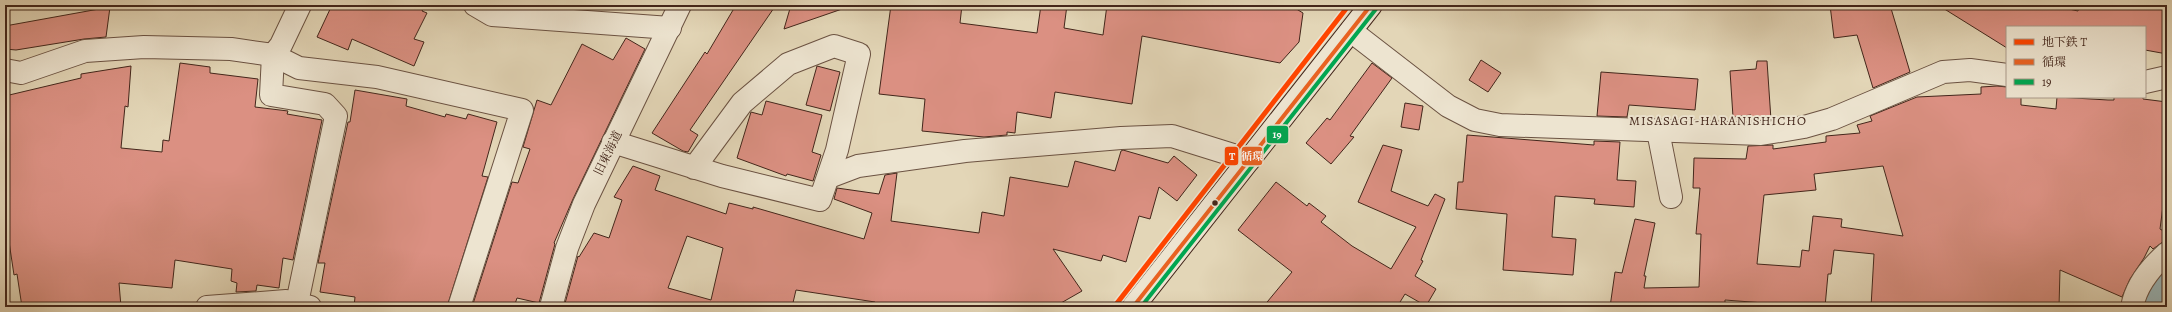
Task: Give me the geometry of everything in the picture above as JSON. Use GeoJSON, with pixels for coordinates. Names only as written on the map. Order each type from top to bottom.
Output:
{"type":"FeatureCollection","features":[{"type":"Feature","properties":{"kind":"street"},"geometry":{"type":"LineString","coordinates":[[207,307],[294,304],[336,116],[324,104],[271,95],[273,55],[281,45],[300,5]]}},
{"type":"Feature","properties":{"kind":"street"},"geometry":{"type":"LineString","coordinates":[[475,5],[492,15],[670,28]]}},
{"type":"Feature","properties":{"kind":"street","name":"旧東海道"},"geometry":{"type":"LineString","coordinates":[[551,307],[568,248],[584,204],[680,5]]}},
{"type":"Feature","properties":{"kind":"street"},"geometry":{"type":"LineString","coordinates":[[1133,307],[1371,5]]}},
{"type":"Feature","properties":{"kind":"street"},"geometry":{"type":"LineString","coordinates":[[1351,31],[1448,106],[1475,120],[1500,125],[1761,134],[1804,127],[1832,119],[1943,72],[1970,70],[2006,75]]}},
{"type":"Feature","properties":{"kind":"street"},"geometry":{"type":"LineString","coordinates":[[613,142],[694,168],[820,200],[837,150],[859,54],[834,46],[788,64],[742,103],[694,168]]}},
{"type":"Feature","properties":{"kind":"street"},"geometry":{"type":"LineString","coordinates":[[5,70],[21,73],[85,51],[144,47],[231,49],[273,55],[299,68],[377,77],[522,110],[459,307]]}},
{"type":"Feature","properties":{"kind":"street"},"geometry":{"type":"LineString","coordinates":[[2146,82],[2167,77]]}},
{"type":"Feature","properties":{"kind":"street"},"geometry":{"type":"LineString","coordinates":[[1658,130],[1671,197]]}},
{"type":"Feature","properties":{"kind":"street"},"geometry":{"type":"LineString","coordinates":[[829,177],[858,166],[965,151],[1121,138],[1172,136],[1249,160]]}},
{"type":"Feature","properties":{"kind":"street"},"geometry":{"type":"LineString","coordinates":[[2132,307],[2133,300],[2154,265],[2167,253]]}},
{"type":"Feature","properties":{"kind":"building"},"geometry":{"type":"Polygon","coordinates":[[[332,5],[425,5],[422,11],[427,13],[414,39],[424,42],[414,66],[352,39],[348,50],[317,37],[332,5]]]}},
{"type":"Feature","properties":{"kind":"building"},"geometry":{"type":"Polygon","coordinates":[[[736,5],[776,5],[690,130],[698,135],[688,152],[683,151],[652,133],[705,52],[707,54],[736,5]]]}},
{"type":"Feature","properties":{"kind":"building"},"geometry":{"type":"Polygon","coordinates":[[[791,5],[845,5],[845,8],[784,29],[791,5]]]}},
{"type":"Feature","properties":{"kind":"building"},"geometry":{"type":"Polygon","coordinates":[[[891,5],[962,5],[960,23],[1037,33],[1041,5],[1067,5],[1064,28],[1103,35],[1107,5],[1290,5],[1303,13],[1299,42],[1280,63],[1142,36],[1132,104],[1055,92],[1051,118],[1017,112],[1015,133],[1007,132],[1007,135],[984,137],[922,131],[925,99],[879,94],[891,5]]]}},
{"type":"Feature","properties":{"kind":"building"},"geometry":{"type":"Polygon","coordinates":[[[1830,5],[1890,5],[1910,72],[1873,88],[1857,35],[1834,38],[1830,5]]]}},
{"type":"Feature","properties":{"kind":"building"},"geometry":{"type":"Polygon","coordinates":[[[1938,5],[2051,5],[2078,11],[2079,5],[2158,5],[2167,7],[2167,54],[2146,50],[2146,26],[2006,26],[2006,47],[1938,5]]]}},
{"type":"Feature","properties":{"kind":"building"},"geometry":{"type":"Polygon","coordinates":[[[110,7],[106,37],[16,50],[5,49],[5,26],[110,7]]]}},
{"type":"Feature","properties":{"kind":"building"},"geometry":{"type":"Polygon","coordinates":[[[626,38],[645,49],[573,199],[554,243],[555,244],[539,303],[517,298],[514,307],[472,307],[512,182],[518,183],[530,149],[523,147],[537,100],[551,105],[582,44],[613,60],[626,38]]]}},
{"type":"Feature","properties":{"kind":"building"},"geometry":{"type":"Polygon","coordinates":[[[1481,60],[1501,73],[1488,92],[1469,80],[1481,60]]]}},
{"type":"Feature","properties":{"kind":"building"},"geometry":{"type":"Polygon","coordinates":[[[1757,61],[1767,61],[1771,120],[1750,121],[1751,115],[1733,117],[1730,71],[1756,69],[1757,61]]]}},
{"type":"Feature","properties":{"kind":"building"},"geometry":{"type":"Polygon","coordinates":[[[180,63],[210,67],[210,73],[258,79],[255,107],[288,111],[287,114],[322,120],[293,260],[283,258],[279,288],[257,285],[256,291],[236,292],[237,283],[231,281],[232,269],[175,260],[172,288],[119,283],[121,307],[89,307],[88,304],[65,307],[64,303],[22,307],[17,274],[14,275],[5,215],[5,96],[81,78],[81,74],[131,66],[128,107],[125,106],[121,148],[162,152],[163,140],[169,141],[180,63]]]}},
{"type":"Feature","properties":{"kind":"building"},"geometry":{"type":"Polygon","coordinates":[[[1372,63],[1392,78],[1350,136],[1354,137],[1331,164],[1306,143],[1327,118],[1330,120],[1372,63]]]}},
{"type":"Feature","properties":{"kind":"building"},"geometry":{"type":"Polygon","coordinates":[[[817,66],[840,72],[830,111],[806,105],[817,66]]]}},
{"type":"Feature","properties":{"kind":"building"},"geometry":{"type":"Polygon","coordinates":[[[1601,72],[1698,79],[1695,110],[1629,105],[1627,117],[1597,116],[1601,72]]]}},
{"type":"Feature","properties":{"kind":"building"},"geometry":{"type":"Polygon","coordinates":[[[1981,87],[2006,87],[2006,98],[2021,98],[2021,105],[2056,109],[2057,98],[2114,100],[2114,98],[2143,98],[2167,102],[2167,175],[2160,229],[2167,233],[2167,239],[2153,249],[2150,246],[2130,279],[2122,297],[2060,270],[2059,307],[1871,307],[1874,254],[1834,250],[1831,274],[1828,274],[1825,307],[1764,307],[1764,303],[1725,300],[1725,307],[1610,307],[1615,272],[1622,273],[1635,219],[1655,223],[1644,276],[1646,276],[1644,288],[1699,287],[1701,234],[1696,234],[1700,188],[1693,188],[1694,158],[1746,159],[1748,146],[1773,145],[1773,149],[1826,142],[1826,136],[1860,133],[1857,125],[1872,121],[1870,116],[1917,97],[1981,94],[1981,87]],[[1883,166],[1814,174],[1816,190],[1764,195],[1757,264],[1800,267],[1802,250],[1809,251],[1813,216],[1842,219],[1841,227],[1903,236],[1883,166]]]}},
{"type":"Feature","properties":{"kind":"building"},"geometry":{"type":"Polygon","coordinates":[[[355,90],[407,99],[406,106],[445,117],[446,114],[466,119],[468,114],[497,122],[482,176],[488,177],[447,307],[354,307],[355,297],[320,292],[325,263],[318,263],[348,122],[350,122],[355,90]]]}},
{"type":"Feature","properties":{"kind":"building"},"geometry":{"type":"Polygon","coordinates":[[[766,101],[822,115],[812,152],[821,155],[813,181],[787,174],[786,176],[737,158],[751,112],[762,115],[766,101]]]}},
{"type":"Feature","properties":{"kind":"building"},"geometry":{"type":"Polygon","coordinates":[[[1405,103],[1423,106],[1419,130],[1401,127],[1405,103]]]}},
{"type":"Feature","properties":{"kind":"building"},"geometry":{"type":"Polygon","coordinates":[[[1467,135],[1594,145],[1594,141],[1620,142],[1617,180],[1636,181],[1634,207],[1594,204],[1595,199],[1555,196],[1552,237],[1576,239],[1573,275],[1503,270],[1507,214],[1456,209],[1458,182],[1463,182],[1467,135]]]}},
{"type":"Feature","properties":{"kind":"building"},"geometry":{"type":"Polygon","coordinates":[[[1383,145],[1402,150],[1391,191],[1428,206],[1435,194],[1445,199],[1421,260],[1423,261],[1415,276],[1436,289],[1426,306],[1405,294],[1397,307],[1263,307],[1292,272],[1238,230],[1276,182],[1307,206],[1309,203],[1326,216],[1321,222],[1352,246],[1391,269],[1416,227],[1358,202],[1383,145]]]}},
{"type":"Feature","properties":{"kind":"building"},"geometry":{"type":"Polygon","coordinates":[[[1123,150],[1168,163],[1174,156],[1197,175],[1177,201],[1159,187],[1150,219],[1139,216],[1126,262],[1103,255],[1101,261],[1053,249],[1082,291],[1054,307],[875,307],[875,302],[796,290],[792,307],[564,307],[578,256],[579,257],[594,233],[609,238],[622,200],[614,197],[633,166],[660,176],[655,190],[726,214],[729,203],[753,209],[753,207],[864,239],[872,213],[834,199],[837,188],[879,194],[885,175],[897,173],[891,221],[979,233],[982,212],[1004,216],[1010,177],[1068,187],[1075,161],[1115,171],[1121,151],[1123,150]],[[687,236],[668,288],[711,300],[723,248],[687,236]]]}},
{"type":"Feature","properties":{"kind":"waterway"},"geometry":{"type":"LineString","coordinates":[[2145,307],[2156,280],[2167,267]]}},
{"type":"Feature","properties":{"kind":"metro line","name":"T"},"geometry":{"type":"LineString","coordinates":[[1114,307],[1349,5]]}},
{"type":"Feature","properties":{"kind":"transit line","name":"循環"},"geometry":{"type":"LineString","coordinates":[[1133,307],[1371,5]]}},
{"type":"Feature","properties":{"kind":"transit line","name":"19"},"geometry":{"type":"LineString","coordinates":[[1141,307],[1376,9]]}},
{"type":"Feature","properties":{"kind":"district","name":"MISASAGI-HARANISHICHO"},"geometry":{"type":"Point","coordinates":[1718,120]}}]}
